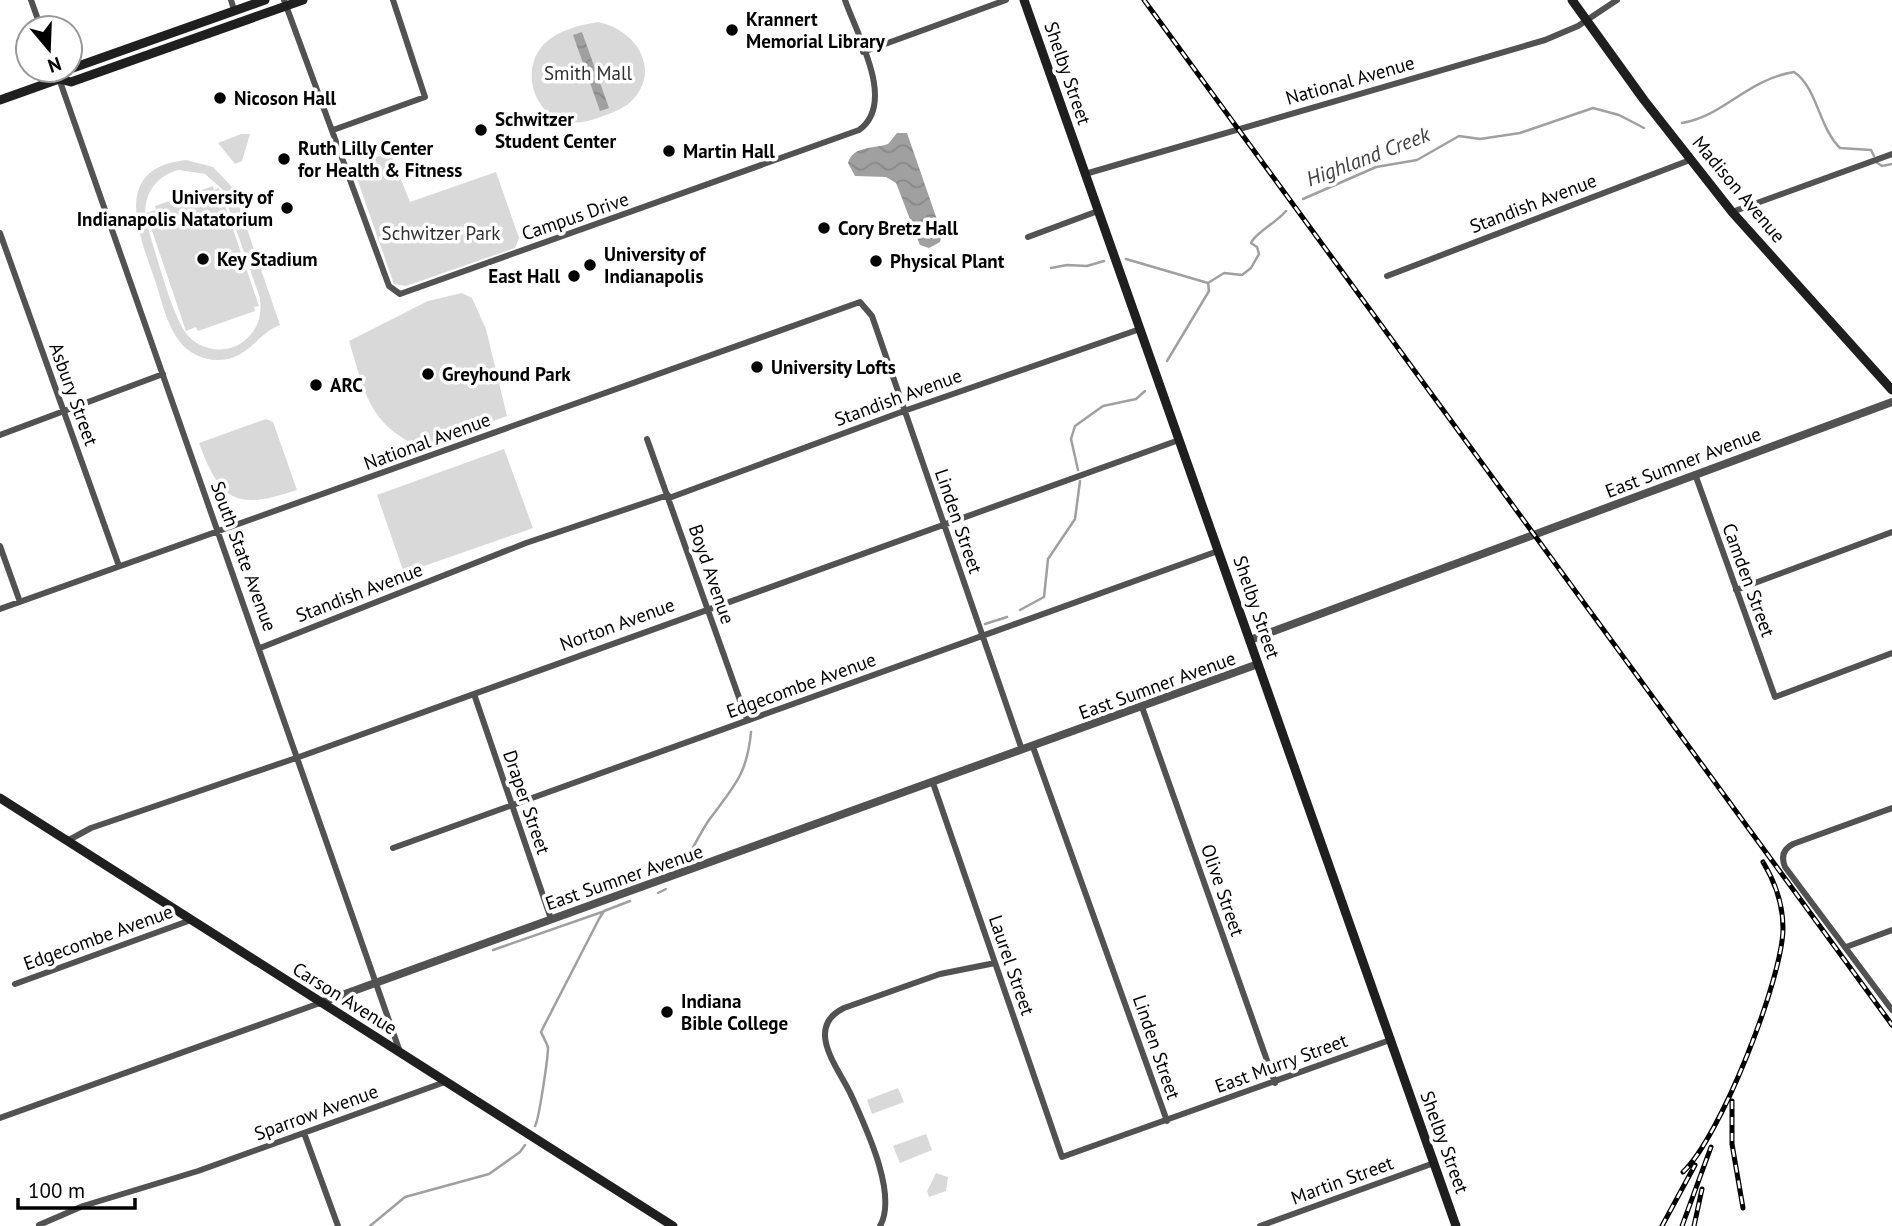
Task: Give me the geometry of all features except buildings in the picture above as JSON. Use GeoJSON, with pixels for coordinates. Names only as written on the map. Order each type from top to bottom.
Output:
{"type":"FeatureCollection","features":[{"type":"Feature","properties":{"kind":"main road"},"geometry":{"type":"LineString","coordinates":[[84,65],[265,0]]}},
{"type":"Feature","properties":{"kind":"main road"},"geometry":{"type":"LineString","coordinates":[[84,77],[285,3],[303,0]]}},
{"type":"Feature","properties":{"kind":"main road","name":"Shelby Street"},"geometry":{"type":"LineString","coordinates":[[1024,0],[1456,1226]]}},
{"type":"Feature","properties":{"kind":"main road","name":"Madison Avenue"},"geometry":{"type":"LineString","coordinates":[[1572,0],[1690,160],[1732,212],[1892,390]]}},
{"type":"Feature","properties":{"kind":"main road"},"geometry":{"type":"LineString","coordinates":[[0,100],[37,84]]}},
{"type":"Feature","properties":{"kind":"main road","name":"Carson Avenue"},"geometry":{"type":"LineString","coordinates":[[0,798],[673,1226]]}},
{"type":"Feature","properties":{"kind":"street"},"geometry":{"type":"LineString","coordinates":[[231,0],[234,10]]}},
{"type":"Feature","properties":{"kind":"street"},"geometry":{"type":"LineString","coordinates":[[333,130],[425,97],[393,0]]}},
{"type":"Feature","properties":{"kind":"street"},"geometry":{"type":"LineString","coordinates":[[845,0],[863,52],[1006,0]]}},
{"type":"Feature","properties":{"kind":"street","name":"National Avenue"},"geometry":{"type":"LineString","coordinates":[[1085,174],[1545,40],[1587,20],[1616,0]]}},
{"type":"Feature","properties":{"kind":"street","name":"Campus Drive"},"geometry":{"type":"LineString","coordinates":[[285,3],[389,286],[394,293],[400,294],[856,132],[872,117],[877,98],[863,52]]}},
{"type":"Feature","properties":{"kind":"street","name":"South State Avenue"},"geometry":{"type":"LineString","coordinates":[[61,84],[401,1054]]}},
{"type":"Feature","properties":{"kind":"street"},"geometry":{"type":"LineString","coordinates":[[1732,212],[1892,154]]}},
{"type":"Feature","properties":{"kind":"street","name":"Standish Avenue"},"geometry":{"type":"LineString","coordinates":[[1387,276],[1690,160]]}},
{"type":"Feature","properties":{"kind":"street"},"geometry":{"type":"LineString","coordinates":[[1028,237],[1098,212]]}},
{"type":"Feature","properties":{"kind":"street","name":"Asbury Street"},"geometry":{"type":"LineString","coordinates":[[0,233],[118,566]]}},
{"type":"Feature","properties":{"kind":"street","name":"National Avenue"},"geometry":{"type":"LineString","coordinates":[[0,609],[850,303],[863,303]]}},
{"type":"Feature","properties":{"kind":"street","name":"Linden Street"},"geometry":{"type":"LineString","coordinates":[[863,303],[872,316],[1022,751]]}},
{"type":"Feature","properties":{"kind":"street","name":"Standish Avenue"},"geometry":{"type":"LineString","coordinates":[[260,648],[526,543],[668,497],[1140,329]]}},
{"type":"Feature","properties":{"kind":"street"},"geometry":{"type":"LineString","coordinates":[[0,435],[65,413],[163,374]]}},
{"type":"Feature","properties":{"kind":"street","name":"East Sumner Avenue"},"geometry":{"type":"LineString","coordinates":[[1250,640],[1892,402]]}},
{"type":"Feature","properties":{"kind":"street","name":"Boyd Avenue"},"geometry":{"type":"LineString","coordinates":[[648,439],[747,720]]}},
{"type":"Feature","properties":{"kind":"street","name":"Norton Avenue"},"geometry":{"type":"LineString","coordinates":[[67,841],[91,828],[299,757],[1179,440]]}},
{"type":"Feature","properties":{"kind":"street","name":"Camden Street"},"geometry":{"type":"LineString","coordinates":[[1695,474],[1775,697],[1892,653]]}},
{"type":"Feature","properties":{"kind":"street"},"geometry":{"type":"LineString","coordinates":[[1736,590],[1892,532]]}},
{"type":"Feature","properties":{"kind":"street"},"geometry":{"type":"LineString","coordinates":[[0,546],[20,602]]}},
{"type":"Feature","properties":{"kind":"street","name":"Edgecombe Avenue"},"geometry":{"type":"LineString","coordinates":[[393,848],[1218,551]]}},
{"type":"Feature","properties":{"kind":"street","name":"East Sumner Avenue"},"geometry":{"type":"LineString","coordinates":[[0,1118],[1258,664]]}},
{"type":"Feature","properties":{"kind":"street","name":"Draper Street"},"geometry":{"type":"LineString","coordinates":[[474,694],[551,919]]}},
{"type":"Feature","properties":{"kind":"street","name":"Olive Street"},"geometry":{"type":"LineString","coordinates":[[1142,707],[1275,1083]]}},
{"type":"Feature","properties":{"kind":"street","name":"Linden Street"},"geometry":{"type":"LineString","coordinates":[[1034,747],[1167,1121]]}},
{"type":"Feature","properties":{"kind":"street","name":"Laurel Street"},"geometry":{"type":"LineString","coordinates":[[933,783],[1062,1157]]}},
{"type":"Feature","properties":{"kind":"street"},"geometry":{"type":"LineString","coordinates":[[1892,808],[1793,844],[1783,853],[1785,867],[1892,1010]]}},
{"type":"Feature","properties":{"kind":"street","name":"Edgecombe Avenue"},"geometry":{"type":"LineString","coordinates":[[15,984],[191,920]]}},
{"type":"Feature","properties":{"kind":"street"},"geometry":{"type":"LineString","coordinates":[[1846,947],[1892,930]]}},
{"type":"Feature","properties":{"kind":"street"},"geometry":{"type":"LineString","coordinates":[[880,1226],[887,1206],[886,1188],[854,1100],[836,1072],[826,1043],[826,1027],[834,1014],[937,974],[995,963]]}},
{"type":"Feature","properties":{"kind":"street","name":"East Murry Street"},"geometry":{"type":"LineString","coordinates":[[1062,1157],[1391,1040]]}},
{"type":"Feature","properties":{"kind":"street","name":"Sparrow Avenue"},"geometry":{"type":"LineString","coordinates":[[39,1225],[134,1189],[198,1171],[445,1082]]}},
{"type":"Feature","properties":{"kind":"street"},"geometry":{"type":"LineString","coordinates":[[304,1133],[338,1226]]}},
{"type":"Feature","properties":{"kind":"street","name":"Martin Street"},"geometry":{"type":"LineString","coordinates":[[1260,1226],[1434,1163]]}},
{"type":"Feature","properties":{"kind":"green space","name":"Smith Mall"},"geometry":{"type":"Polygon","coordinates":[[[598,22],[625,34],[635,44],[642,55],[644,80],[638,93],[620,109],[588,121],[572,122],[556,118],[540,104],[532,84],[533,63],[537,53],[556,35],[598,22]]]}},
{"type":"Feature","properties":{"kind":"green space"},"geometry":{"type":"Polygon","coordinates":[[[241,134],[250,134],[242,161],[235,164],[218,143],[241,134]]]}},
{"type":"Feature","properties":{"kind":"green space","name":"Schwitzer Park"},"geometry":{"type":"Polygon","coordinates":[[[390,152],[410,202],[496,172],[519,238],[515,248],[406,286],[394,284],[354,170],[360,163],[390,152]]]}},
{"type":"Feature","properties":{"kind":"green space"},"geometry":{"type":"Polygon","coordinates":[[[186,160],[213,167],[233,188],[280,325],[237,356],[217,360],[197,355],[180,342],[168,321],[143,246],[136,207],[138,190],[147,176],[162,166],[186,160]],[[179,170],[163,177],[148,196],[145,213],[169,297],[186,333],[198,344],[222,349],[237,345],[253,332],[260,317],[260,298],[222,189],[205,174],[179,170]]]}},
{"type":"Feature","properties":{"kind":"green space","name":"Key Stadium"},"geometry":{"type":"Polygon","coordinates":[[[213,186],[214,190],[219,188],[259,306],[254,307],[255,311],[198,331],[196,327],[186,331],[146,213],[156,210],[155,206],[213,186]]]}},
{"type":"Feature","properties":{"kind":"green space","name":"Greyhound Park"},"geometry":{"type":"Polygon","coordinates":[[[462,293],[472,298],[486,329],[507,416],[421,447],[390,428],[379,417],[365,391],[349,341],[428,301],[462,293]]]}},
{"type":"Feature","properties":{"kind":"green space"},"geometry":{"type":"Polygon","coordinates":[[[266,419],[273,422],[297,490],[259,500],[245,500],[224,490],[207,463],[199,443],[266,419]]]}},
{"type":"Feature","properties":{"kind":"green space"},"geometry":{"type":"Polygon","coordinates":[[[504,449],[533,528],[404,573],[377,495],[504,449]]]}},
{"type":"Feature","properties":{"kind":"green space"},"geometry":{"type":"Polygon","coordinates":[[[898,1088],[904,1102],[872,1114],[867,1100],[898,1088]]]}},
{"type":"Feature","properties":{"kind":"green space"},"geometry":{"type":"Polygon","coordinates":[[[926,1134],[932,1150],[900,1163],[893,1146],[926,1134]]]}},
{"type":"Feature","properties":{"kind":"green space"},"geometry":{"type":"Polygon","coordinates":[[[936,1173],[948,1177],[946,1191],[929,1197],[927,1191],[936,1173]]]}},
{"type":"Feature","properties":{"kind":"water"},"geometry":{"type":"Polygon","coordinates":[[[582,32],[609,108],[600,111],[573,35],[582,32]]]}},
{"type":"Feature","properties":{"kind":"water"},"geometry":{"type":"Polygon","coordinates":[[[897,133],[907,133],[942,234],[940,242],[929,248],[920,245],[896,183],[886,177],[855,176],[848,163],[859,150],[888,144],[897,133]]]}},
{"type":"Feature","properties":{"kind":"waterway","name":"Highland Creek"},"geometry":{"type":"LineString","coordinates":[[1682,123],[1710,113],[1762,82],[1794,72],[1808,87],[1827,130],[1840,148],[1871,150],[1874,156]]}},
{"type":"Feature","properties":{"kind":"waterway","name":"Highland Creek"},"geometry":{"type":"LineString","coordinates":[[1303,199],[1376,167],[1417,160],[1459,136],[1480,139],[1520,133],[1593,108],[1619,115],[1644,128]]}},
{"type":"Feature","properties":{"kind":"waterway","name":"Highland Creek"},"geometry":{"type":"LineString","coordinates":[[1876,162],[1882,166],[1892,164]]}},
{"type":"Feature","properties":{"kind":"waterway","name":"Highland Creek"},"geometry":{"type":"LineString","coordinates":[[1208,283],[1224,273],[1242,275],[1251,268],[1259,254],[1257,247],[1251,243],[1253,239],[1286,211]]}},
{"type":"Feature","properties":{"kind":"waterway"},"geometry":{"type":"LineString","coordinates":[[1126,259],[1208,283]]}},
{"type":"Feature","properties":{"kind":"waterway"},"geometry":{"type":"LineString","coordinates":[[1051,268],[1067,265],[1087,266],[1104,261]]}},
{"type":"Feature","properties":{"kind":"waterway","name":"Highland Creek"},"geometry":{"type":"LineString","coordinates":[[1167,361],[1209,291],[1208,283]]}},
{"type":"Feature","properties":{"kind":"waterway","name":"Highland Creek"},"geometry":{"type":"LineString","coordinates":[[1078,470],[1071,439],[1075,426],[1103,406],[1136,399],[1145,391]]}},
{"type":"Feature","properties":{"kind":"waterway","name":"Highland Creek"},"geometry":{"type":"LineString","coordinates":[[1020,610],[1044,597],[1048,559],[1075,519],[1080,481]]}},
{"type":"Feature","properties":{"kind":"waterway","name":"Highland Creek"},"geometry":{"type":"LineString","coordinates":[[985,624],[1007,617]]}},
{"type":"Feature","properties":{"kind":"waterway","name":"Highland Creek"},"geometry":{"type":"LineString","coordinates":[[684,863],[743,770],[751,732]]}},
{"type":"Feature","properties":{"kind":"waterway","name":"Highland Creek"},"geometry":{"type":"LineString","coordinates":[[658,893],[666,889]]}},
{"type":"Feature","properties":{"kind":"waterway","name":"Highland Creek"},"geometry":{"type":"LineString","coordinates":[[535,1126],[548,1048],[541,1032],[604,911],[630,901]]}},
{"type":"Feature","properties":{"kind":"waterway"},"geometry":{"type":"LineString","coordinates":[[493,950],[602,912]]}},
{"type":"Feature","properties":{"kind":"waterway","name":"Highland Creek"},"geometry":{"type":"LineString","coordinates":[[370,1226],[405,1197],[489,1174],[520,1152],[525,1145]]}},
{"type":"Feature","properties":{"kind":"railway"},"geometry":{"type":"LineString","coordinates":[[1144,0],[1892,1025]]}},
{"type":"Feature","properties":{"kind":"railway"},"geometry":{"type":"LineString","coordinates":[[1683,1172],[1698,1154],[1731,1093],[1773,982],[1783,919],[1778,894],[1763,862]]}},
{"type":"Feature","properties":{"kind":"railway"},"geometry":{"type":"LineString","coordinates":[[1732,1101],[1732,1144],[1743,1208]]}},
{"type":"Feature","properties":{"kind":"railway"},"geometry":{"type":"LineString","coordinates":[[1682,1226],[1711,1147]]}},
{"type":"Feature","properties":{"kind":"railway"},"geometry":{"type":"LineString","coordinates":[[1662,1226],[1695,1165]]}},
{"type":"Feature","properties":{"kind":"railway"},"geometry":{"type":"LineString","coordinates":[[1694,1226],[1702,1189]]}},
{"type":"Feature","properties":{"kind":"place","name":"Krannert Memorial Library"},"geometry":{"type":"Point","coordinates":[732,30]}},
{"type":"Feature","properties":{"kind":"place","name":"Nicoson Hall"},"geometry":{"type":"Point","coordinates":[220,98]}},
{"type":"Feature","properties":{"kind":"place","name":"Schwitzer Student Center"},"geometry":{"type":"Point","coordinates":[481,130]}},
{"type":"Feature","properties":{"kind":"place","name":"Martin Hall"},"geometry":{"type":"Point","coordinates":[669,151]}},
{"type":"Feature","properties":{"kind":"place","name":"Ruth Lilly Center for Health & Fitness"},"geometry":{"type":"Point","coordinates":[284,159]}},
{"type":"Feature","properties":{"kind":"place","name":"University of Indianapolis Natatorium"},"geometry":{"type":"Point","coordinates":[287,208]}},
{"type":"Feature","properties":{"kind":"place","name":"Cory Bretz Hall"},"geometry":{"type":"Point","coordinates":[824,228]}},
{"type":"Feature","properties":{"kind":"place","name":"Key Stadium"},"geometry":{"type":"Point","coordinates":[203,259]}},
{"type":"Feature","properties":{"kind":"place","name":"Physical Plant"},"geometry":{"type":"Point","coordinates":[876,261]}},
{"type":"Feature","properties":{"kind":"place","name":"University of Indianapolis"},"geometry":{"type":"Point","coordinates":[590,265]}},
{"type":"Feature","properties":{"kind":"place","name":"East Hall"},"geometry":{"type":"Point","coordinates":[574,276]}},
{"type":"Feature","properties":{"kind":"place","name":"University Lofts"},"geometry":{"type":"Point","coordinates":[757,367]}},
{"type":"Feature","properties":{"kind":"place","name":"Greyhound Park"},"geometry":{"type":"Point","coordinates":[428,374]}},
{"type":"Feature","properties":{"kind":"place","name":"ARC"},"geometry":{"type":"Point","coordinates":[316,385]}},
{"type":"Feature","properties":{"kind":"place","name":"Indiana Bible College"},"geometry":{"type":"Point","coordinates":[667,1012]}}]}
